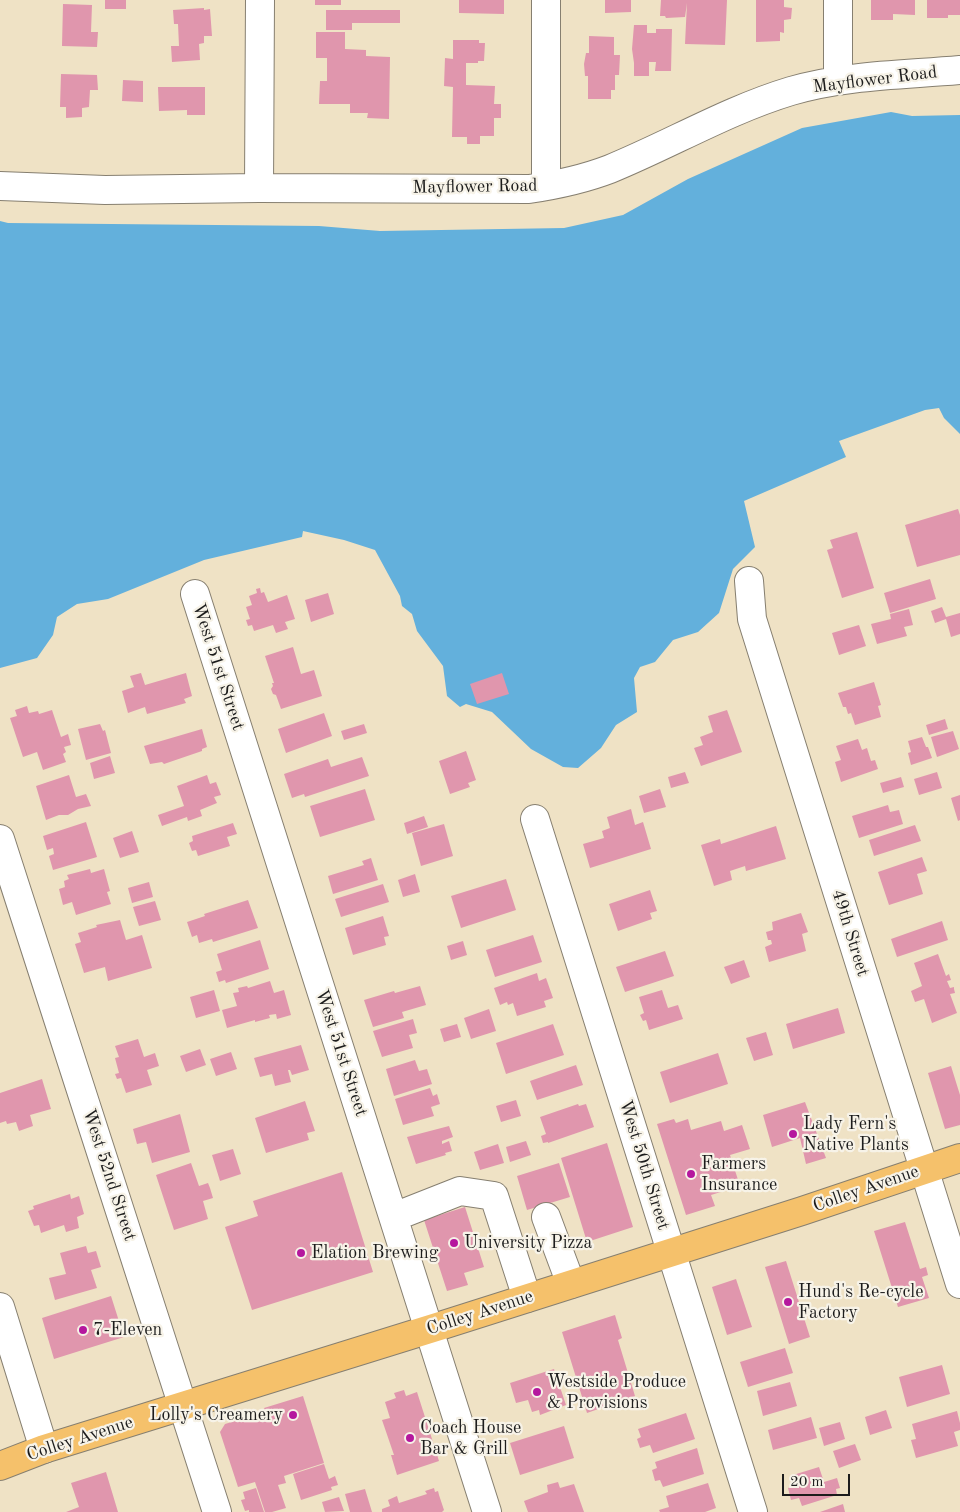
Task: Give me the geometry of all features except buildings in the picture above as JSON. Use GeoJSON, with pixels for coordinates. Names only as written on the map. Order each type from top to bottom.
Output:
{"type":"FeatureCollection","features":[{"type":"Feature","properties":{"kind":"main road","name":"Colley Avenue"},"geometry":{"type":"LineString","coordinates":[[0,1466],[44,1449],[802,1211],[960,1158]]}},
{"type":"Feature","properties":{"kind":"street"},"geometry":{"type":"LineString","coordinates":[[259,188],[260,0]]}},
{"type":"Feature","properties":{"kind":"street"},"geometry":{"type":"LineString","coordinates":[[546,0],[546,186]]}},
{"type":"Feature","properties":{"kind":"street"},"geometry":{"type":"LineString","coordinates":[[838,0],[838,81]]}},
{"type":"Feature","properties":{"kind":"street","name":"Mayflower Road"},"geometry":{"type":"LineString","coordinates":[[0,186],[105,190],[259,188],[529,189],[608,169],[732,112],[791,91],[838,81],[960,70]]}},
{"type":"Feature","properties":{"kind":"street","name":"49th Street"},"geometry":{"type":"LineString","coordinates":[[748,581],[752,620],[960,1284]]}},
{"type":"Feature","properties":{"kind":"street","name":"West 51st Street"},"geometry":{"type":"LineString","coordinates":[[195,594],[487,1512]]}},
{"type":"Feature","properties":{"kind":"street","name":"West 50th Street"},"geometry":{"type":"LineString","coordinates":[[535,818],[753,1512]]}},
{"type":"Feature","properties":{"kind":"street","name":"West 52nd Street"},"geometry":{"type":"LineString","coordinates":[[0,839],[217,1512]]}},
{"type":"Feature","properties":{"kind":"street"},"geometry":{"type":"LineString","coordinates":[[394,1217],[460,1191],[494,1196],[527,1298]]}},
{"type":"Feature","properties":{"kind":"street"},"geometry":{"type":"LineString","coordinates":[[546,1218],[570,1284]]}},
{"type":"Feature","properties":{"kind":"street"},"geometry":{"type":"LineString","coordinates":[[0,1306],[44,1449]]}},
{"type":"Feature","properties":{"kind":"water"},"geometry":{"type":"Polygon","coordinates":[[[891,112],[912,116],[960,115],[960,434],[944,418],[939,408],[925,410],[839,441],[846,457],[744,501],[755,547],[733,569],[719,613],[698,632],[673,640],[655,662],[640,667],[634,678],[637,712],[616,725],[601,748],[578,768],[563,767],[531,749],[492,712],[466,704],[460,707],[447,696],[443,666],[417,631],[412,614],[402,606],[400,596],[375,550],[344,540],[303,531],[302,537],[204,560],[108,599],[77,604],[57,617],[53,635],[37,658],[0,668],[0,221],[8,223],[319,226],[380,231],[564,228],[623,215],[688,179],[802,128],[891,112]]]}},
{"type":"Feature","properties":{"kind":"place","name":"Lady Fern's Native Plants"},"geometry":{"type":"Point","coordinates":[793,1134]}},
{"type":"Feature","properties":{"kind":"place","name":"Farmers Insurance"},"geometry":{"type":"Point","coordinates":[691,1174]}},
{"type":"Feature","properties":{"kind":"place","name":"University Pizza"},"geometry":{"type":"Point","coordinates":[454,1243]}},
{"type":"Feature","properties":{"kind":"place","name":"Elation Brewing"},"geometry":{"type":"Point","coordinates":[301,1253]}},
{"type":"Feature","properties":{"kind":"place","name":"Hund's Re-cycle Factory"},"geometry":{"type":"Point","coordinates":[788,1302]}},
{"type":"Feature","properties":{"kind":"place","name":"7-Eleven"},"geometry":{"type":"Point","coordinates":[83,1330]}},
{"type":"Feature","properties":{"kind":"place","name":"Westside Produce & Provisions"},"geometry":{"type":"Point","coordinates":[537,1392]}},
{"type":"Feature","properties":{"kind":"place","name":"Lolly's Creamery"},"geometry":{"type":"Point","coordinates":[293,1415]}},
{"type":"Feature","properties":{"kind":"place","name":"Coach House Bar & Grill"},"geometry":{"type":"Point","coordinates":[410,1438]}}]}
